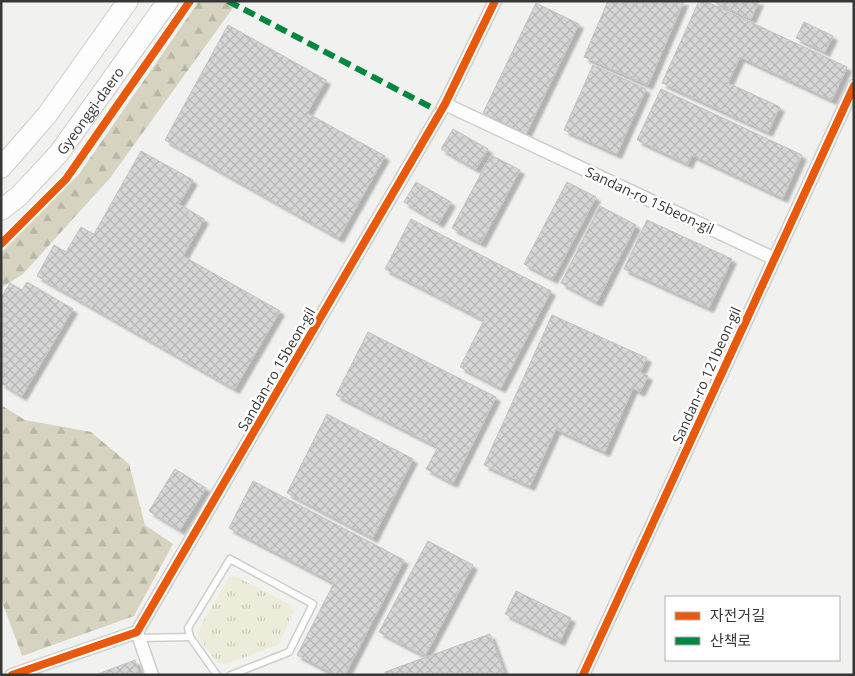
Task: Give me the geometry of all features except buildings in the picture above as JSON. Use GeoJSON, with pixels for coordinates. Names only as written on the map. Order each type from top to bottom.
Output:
{"type":"FeatureCollection","features":[{"type":"Feature","properties":{"kind":"main road"},"geometry":{"type":"LineString","coordinates":[[1,168],[47,116],[128,1]]}},
{"type":"Feature","properties":{"kind":"main road","name":"Gyeonggi-daero"},"geometry":{"type":"LineString","coordinates":[[1,210],[19,196],[59,153],[168,1]]}},
{"type":"Feature","properties":{"kind":"street","name":"Sandan-ro 15beon-gil"},"geometry":{"type":"LineString","coordinates":[[138,635],[445,104],[496,1]]}},
{"type":"Feature","properties":{"kind":"street","name":"Sandan-ro 121beon-gil"},"geometry":{"type":"LineString","coordinates":[[583,675],[773,258],[854,86]]}},
{"type":"Feature","properties":{"kind":"street","name":"Sandan-ro 15beon-gil"},"geometry":{"type":"LineString","coordinates":[[445,104],[773,258]]}},
{"type":"Feature","properties":{"kind":"street"},"geometry":{"type":"LineString","coordinates":[[12,675],[138,635],[152,675]]}},
{"type":"Feature","properties":{"kind":"lane"},"geometry":{"type":"LineString","coordinates":[[217,675],[190,637],[188,628],[230,559],[313,604],[289,652],[231,675]]}},
{"type":"Feature","properties":{"kind":"lane"},"geometry":{"type":"LineString","coordinates":[[138,635],[190,637]]}},
{"type":"Feature","properties":{"kind":"green space"},"geometry":{"type":"Polygon","coordinates":[[[199,1],[238,1],[110,178],[23,274],[1,288],[1,253],[79,174],[199,1]]]}},
{"type":"Feature","properties":{"kind":"green space"},"geometry":{"type":"Polygon","coordinates":[[[1,405],[25,420],[91,432],[129,464],[145,525],[173,544],[134,616],[22,656],[1,599],[1,405]]]}},
{"type":"Feature","properties":{"kind":"green space"},"geometry":{"type":"Polygon","coordinates":[[[233,575],[291,605],[294,611],[278,645],[226,664],[218,663],[200,640],[197,632],[229,577],[233,575]]]}},
{"type":"Feature","properties":{"kind":"marked path"},"geometry":{"type":"LineString","coordinates":[[228,1],[440,112]]}},
{"type":"Feature","properties":{"kind":"cycle path"},"geometry":{"type":"LineString","coordinates":[[1,244],[66,179],[190,1]]}},
{"type":"Feature","properties":{"kind":"cycle path"},"geometry":{"type":"LineString","coordinates":[[12,675],[137,632],[445,104],[495,1]]}},
{"type":"Feature","properties":{"kind":"cycle path"},"geometry":{"type":"LineString","coordinates":[[583,675],[854,86]]}}]}
